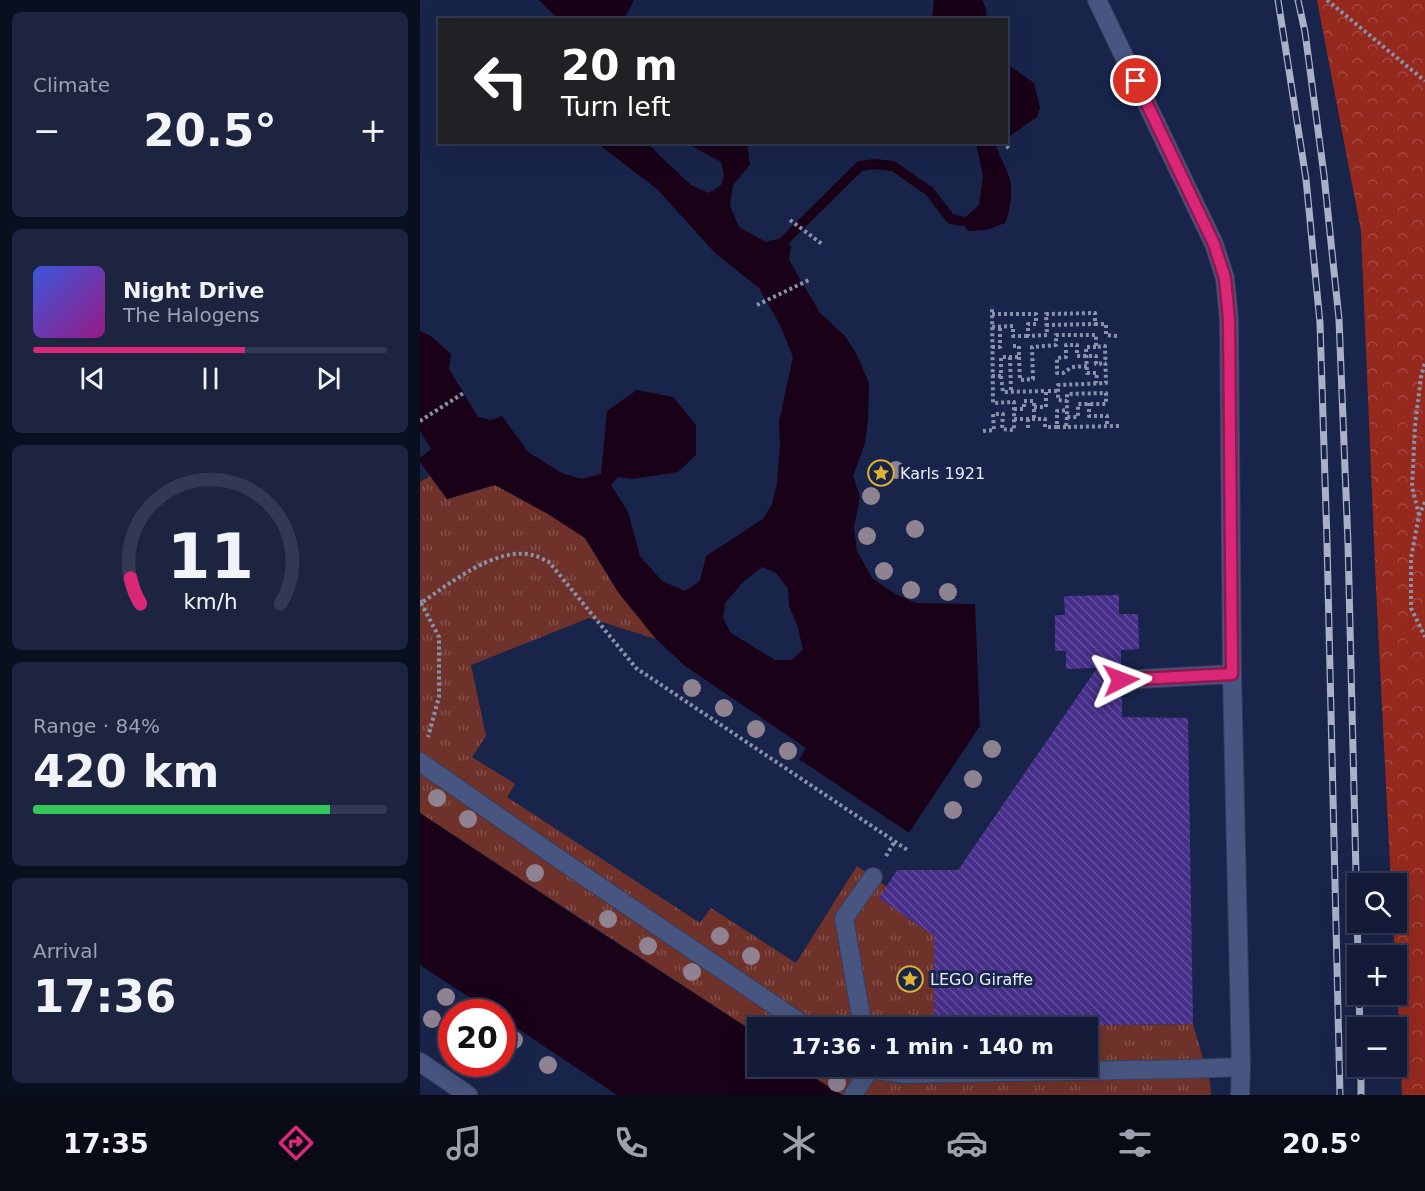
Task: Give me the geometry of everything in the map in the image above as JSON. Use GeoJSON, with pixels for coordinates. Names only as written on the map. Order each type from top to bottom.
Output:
{"type":"FeatureCollection","features":[{"type":"Feature","properties":{"kind":"street"},"geometry":{"type":"LineString","coordinates":[[1097,0],[1214,244],[1225,278],[1229,320],[1232,674],[1240,1095]]}},
{"type":"Feature","properties":{"kind":"street"},"geometry":{"type":"LineString","coordinates":[[1121,680],[1232,674]]}},
{"type":"Feature","properties":{"kind":"street"},"geometry":{"type":"LineString","coordinates":[[421,763],[792,1017]]}},
{"type":"Feature","properties":{"kind":"street"},"geometry":{"type":"LineString","coordinates":[[861,1017],[844,918],[873,877]]}},
{"type":"Feature","properties":{"kind":"street"},"geometry":{"type":"LineString","coordinates":[[420,1062],[468,1095]]}},
{"type":"Feature","properties":{"kind":"street"},"geometry":{"type":"LineString","coordinates":[[1098,1071],[1241,1067]]}},
{"type":"Feature","properties":{"kind":"street"},"geometry":{"type":"LineString","coordinates":[[853,1095],[863,1077]]}},
{"type":"Feature","properties":{"kind":"path"},"geometry":{"type":"LineString","coordinates":[[1327,0],[1425,81]]}},
{"type":"Feature","properties":{"kind":"path"},"geometry":{"type":"LineString","coordinates":[[1004,144],[1009,148]]}},
{"type":"Feature","properties":{"kind":"path"},"geometry":{"type":"LineString","coordinates":[[789,220],[822,244]]}},
{"type":"Feature","properties":{"kind":"path"},"geometry":{"type":"LineString","coordinates":[[757,306],[812,279]]}},
{"type":"Feature","properties":{"kind":"path"},"geometry":{"type":"LineString","coordinates":[[982,431],[994,430],[993,414],[1003,414],[1002,429],[1014,430],[1014,402],[993,403],[992,306]]}},
{"type":"Feature","properties":{"kind":"path"},"geometry":{"type":"LineString","coordinates":[[992,327],[1012,326],[1013,336],[1047,335],[1046,314],[1095,313],[1095,324]]}},
{"type":"Feature","properties":{"kind":"path"},"geometry":{"type":"LineString","coordinates":[[992,314],[1036,314],[1036,324],[1029,324],[1028,336]]}},
{"type":"Feature","properties":{"kind":"path"},"geometry":{"type":"LineString","coordinates":[[1046,325],[1106,324],[1106,335],[1117,336]]}},
{"type":"Feature","properties":{"kind":"path"},"geometry":{"type":"LineString","coordinates":[[992,347],[1000,347],[1000,327]]}},
{"type":"Feature","properties":{"kind":"path"},"geometry":{"type":"LineString","coordinates":[[1012,346],[1019,346],[1020,380],[1033,379],[1032,347],[1056,345],[1056,335],[1096,335],[1096,347]]}},
{"type":"Feature","properties":{"kind":"path"},"geometry":{"type":"LineString","coordinates":[[1087,366],[1057,373],[1057,358],[1066,357],[1066,345],[1077,345],[1077,356],[1096,356],[1096,363],[1106,363]]}},
{"type":"Feature","properties":{"kind":"path"},"geometry":{"type":"LineString","coordinates":[[1067,401],[1058,400],[1058,385],[1096,383],[1106,382],[1106,346],[1086,347],[1087,373],[1097,373],[1096,383]]}},
{"type":"Feature","properties":{"kind":"path"},"geometry":{"type":"LineString","coordinates":[[1019,357],[1001,357],[1002,392],[1058,391]]}},
{"type":"Feature","properties":{"kind":"path"},"geometry":{"type":"LineString","coordinates":[[1010,357],[1011,392]]}},
{"type":"Feature","properties":{"kind":"path"},"geometry":{"type":"LineString","coordinates":[[1419,515],[1412,487],[1415,426],[1425,362]]}},
{"type":"Feature","properties":{"kind":"path"},"geometry":{"type":"LineString","coordinates":[[992,376],[1001,376]]}},
{"type":"Feature","properties":{"kind":"path"},"geometry":{"type":"LineString","coordinates":[[1034,407],[1046,407],[1046,391]]}},
{"type":"Feature","properties":{"kind":"path"},"geometry":{"type":"LineString","coordinates":[[420,421],[465,392]]}},
{"type":"Feature","properties":{"kind":"path"},"geometry":{"type":"LineString","coordinates":[[1066,427],[1067,394],[1106,393],[1106,404],[1078,404],[1078,417],[1067,417]]}},
{"type":"Feature","properties":{"kind":"path"},"geometry":{"type":"LineString","coordinates":[[1014,409],[1024,409],[1024,401],[1034,401],[1034,419]]}},
{"type":"Feature","properties":{"kind":"path"},"geometry":{"type":"LineString","coordinates":[[1089,403],[1089,416],[1107,416],[1107,426]]}},
{"type":"Feature","properties":{"kind":"path"},"geometry":{"type":"LineString","coordinates":[[1057,427],[1057,411],[1067,410]]}},
{"type":"Feature","properties":{"kind":"path"},"geometry":{"type":"LineString","coordinates":[[1014,419],[1045,418],[1045,427],[1119,426]]}},
{"type":"Feature","properties":{"kind":"path"},"geometry":{"type":"LineString","coordinates":[[1028,419],[1028,429]]}},
{"type":"Feature","properties":{"kind":"path"},"geometry":{"type":"LineString","coordinates":[[1425,502],[1419,515],[1411,558],[1411,608],[1425,636]]}},
{"type":"Feature","properties":{"kind":"path"},"geometry":{"type":"LineString","coordinates":[[421,763],[439,697],[439,637],[421,601],[477,566],[501,557],[517,554],[531,555],[549,562],[636,668],[909,850]]}},
{"type":"Feature","properties":{"kind":"green space"},"geometry":{"type":"Polygon","coordinates":[[[1317,0],[1425,0],[1425,1095],[1402,1095],[1401,1077],[1407,1077],[1407,1017],[1399,1017],[1398,1005],[1407,1005],[1407,945],[1394,945],[1394,933],[1407,933],[1407,873],[1390,873],[1361,231],[1317,0]]]}},
{"type":"Feature","properties":{"kind":"green space"},"geometry":{"type":"Polygon","coordinates":[[[430,476],[447,499],[495,485],[548,514],[585,538],[618,592],[656,639],[589,618],[471,665],[486,736],[472,757],[515,784],[507,797],[700,923],[711,908],[796,963],[857,866],[887,887],[879,898],[934,936],[935,1017],[747,1017],[747,1027],[420,813],[420,482],[430,476]]]}},
{"type":"Feature","properties":{"kind":"green space"},"geometry":{"type":"Polygon","coordinates":[[[1193,1024],[1210,1083],[1211,1095],[842,1095],[814,1077],[1098,1077],[1098,1025],[1193,1024]]]}},
{"type":"Feature","properties":{"kind":"shaded area"},"geometry":{"type":"Polygon","coordinates":[[[539,0],[634,0],[625,18],[557,18],[539,0]]]}},
{"type":"Feature","properties":{"kind":"shaded area"},"geometry":{"type":"Polygon","coordinates":[[[934,0],[982,0],[987,18],[932,18],[934,0]]]}},
{"type":"Feature","properties":{"kind":"shaded area"},"geometry":{"type":"Polygon","coordinates":[[[1008,65],[1034,83],[1040,107],[1037,117],[1008,137],[1008,65]]]}},
{"type":"Feature","properties":{"kind":"shaded area"},"geometry":{"type":"Polygon","coordinates":[[[598,144],[649,144],[691,185],[709,193],[721,185],[724,175],[721,162],[688,144],[747,144],[750,165],[733,185],[730,206],[739,227],[766,242],[779,239],[791,246],[789,260],[820,313],[844,335],[857,355],[869,383],[865,443],[853,476],[860,497],[854,527],[857,551],[872,578],[895,594],[916,603],[975,604],[980,726],[909,833],[799,760],[806,748],[685,666],[656,639],[618,592],[585,538],[548,514],[495,485],[447,499],[420,462],[420,458],[431,449],[420,431],[420,331],[431,336],[451,354],[449,369],[478,417],[491,420],[502,416],[528,452],[562,473],[581,479],[601,474],[607,411],[637,390],[673,397],[696,425],[696,455],[678,472],[632,479],[618,477],[611,485],[628,512],[640,556],[662,581],[685,591],[700,581],[706,556],[763,519],[772,504],[777,484],[779,422],[793,357],[780,325],[759,288],[715,253],[658,190],[598,144]],[[762,567],[743,582],[725,603],[723,618],[731,633],[775,660],[791,660],[803,650],[798,627],[789,606],[788,589],[776,573],[762,567]]]}},
{"type":"Feature","properties":{"kind":"shaded area"},"geometry":{"type":"Polygon","coordinates":[[[976,144],[998,144],[1011,185],[1010,208],[1005,223],[986,230],[968,231],[961,221],[979,205],[983,176],[976,144]]]}},
{"type":"Feature","properties":{"kind":"shaded area"},"geometry":{"type":"Polygon","coordinates":[[[420,813],[747,1028],[747,1077],[813,1077],[842,1095],[617,1095],[516,1028],[516,999],[472,999],[420,965],[420,813]]]}},
{"type":"Feature","properties":{"kind":"pier"},"geometry":{"type":"Polygon","coordinates":[[[979,707],[982,707],[982,727],[910,836],[800,764],[802,761],[909,833],[980,726],[979,707]]]}},
{"type":"Feature","properties":{"kind":"building"},"geometry":{"type":"Polygon","coordinates":[[[1119,595],[1119,614],[1138,614],[1139,649],[1121,650],[1121,669],[1111,674],[1110,680],[1112,687],[1122,691],[1122,717],[1188,718],[1193,1024],[1098,1025],[1098,1017],[934,1017],[934,936],[879,898],[897,870],[958,870],[1097,668],[1066,669],[1066,651],[1055,651],[1055,615],[1065,615],[1064,596],[1119,595]]]}},
{"type":"Feature","properties":{"kind":"waterway"},"geometry":{"type":"LineString","coordinates":[[784,241],[860,166],[875,164],[893,166],[929,191],[951,219],[961,221]]}},
{"type":"Feature","properties":{"kind":"railway"},"geometry":{"type":"LineString","coordinates":[[1278,0],[1306,179],[1320,323],[1340,1095]]}},
{"type":"Feature","properties":{"kind":"railway"},"geometry":{"type":"LineString","coordinates":[[1298,0],[1305,32],[1324,175],[1339,319],[1348,544],[1358,945]]}},
{"type":"Feature","properties":{"kind":"railway"},"geometry":{"type":"LineString","coordinates":[[1359,1005],[1360,1017]]}},
{"type":"Feature","properties":{"kind":"railway"},"geometry":{"type":"LineString","coordinates":[[1361,1077],[1361,1095]]}},
{"type":"Feature","properties":{"kind":"place","name":"Karls 1921"},"geometry":{"type":"Point","coordinates":[881,473]}},
{"type":"Feature","properties":{"kind":"place","name":"LEGO Giraffe"},"geometry":{"type":"Point","coordinates":[910,979]}},
{"type":"Feature","properties":{"kind":"route"},"geometry":{"type":"LineString","coordinates":[[1121,680],[1232,674],[1229,320],[1225,278],[1214,244],[1136,81]]}}]}
